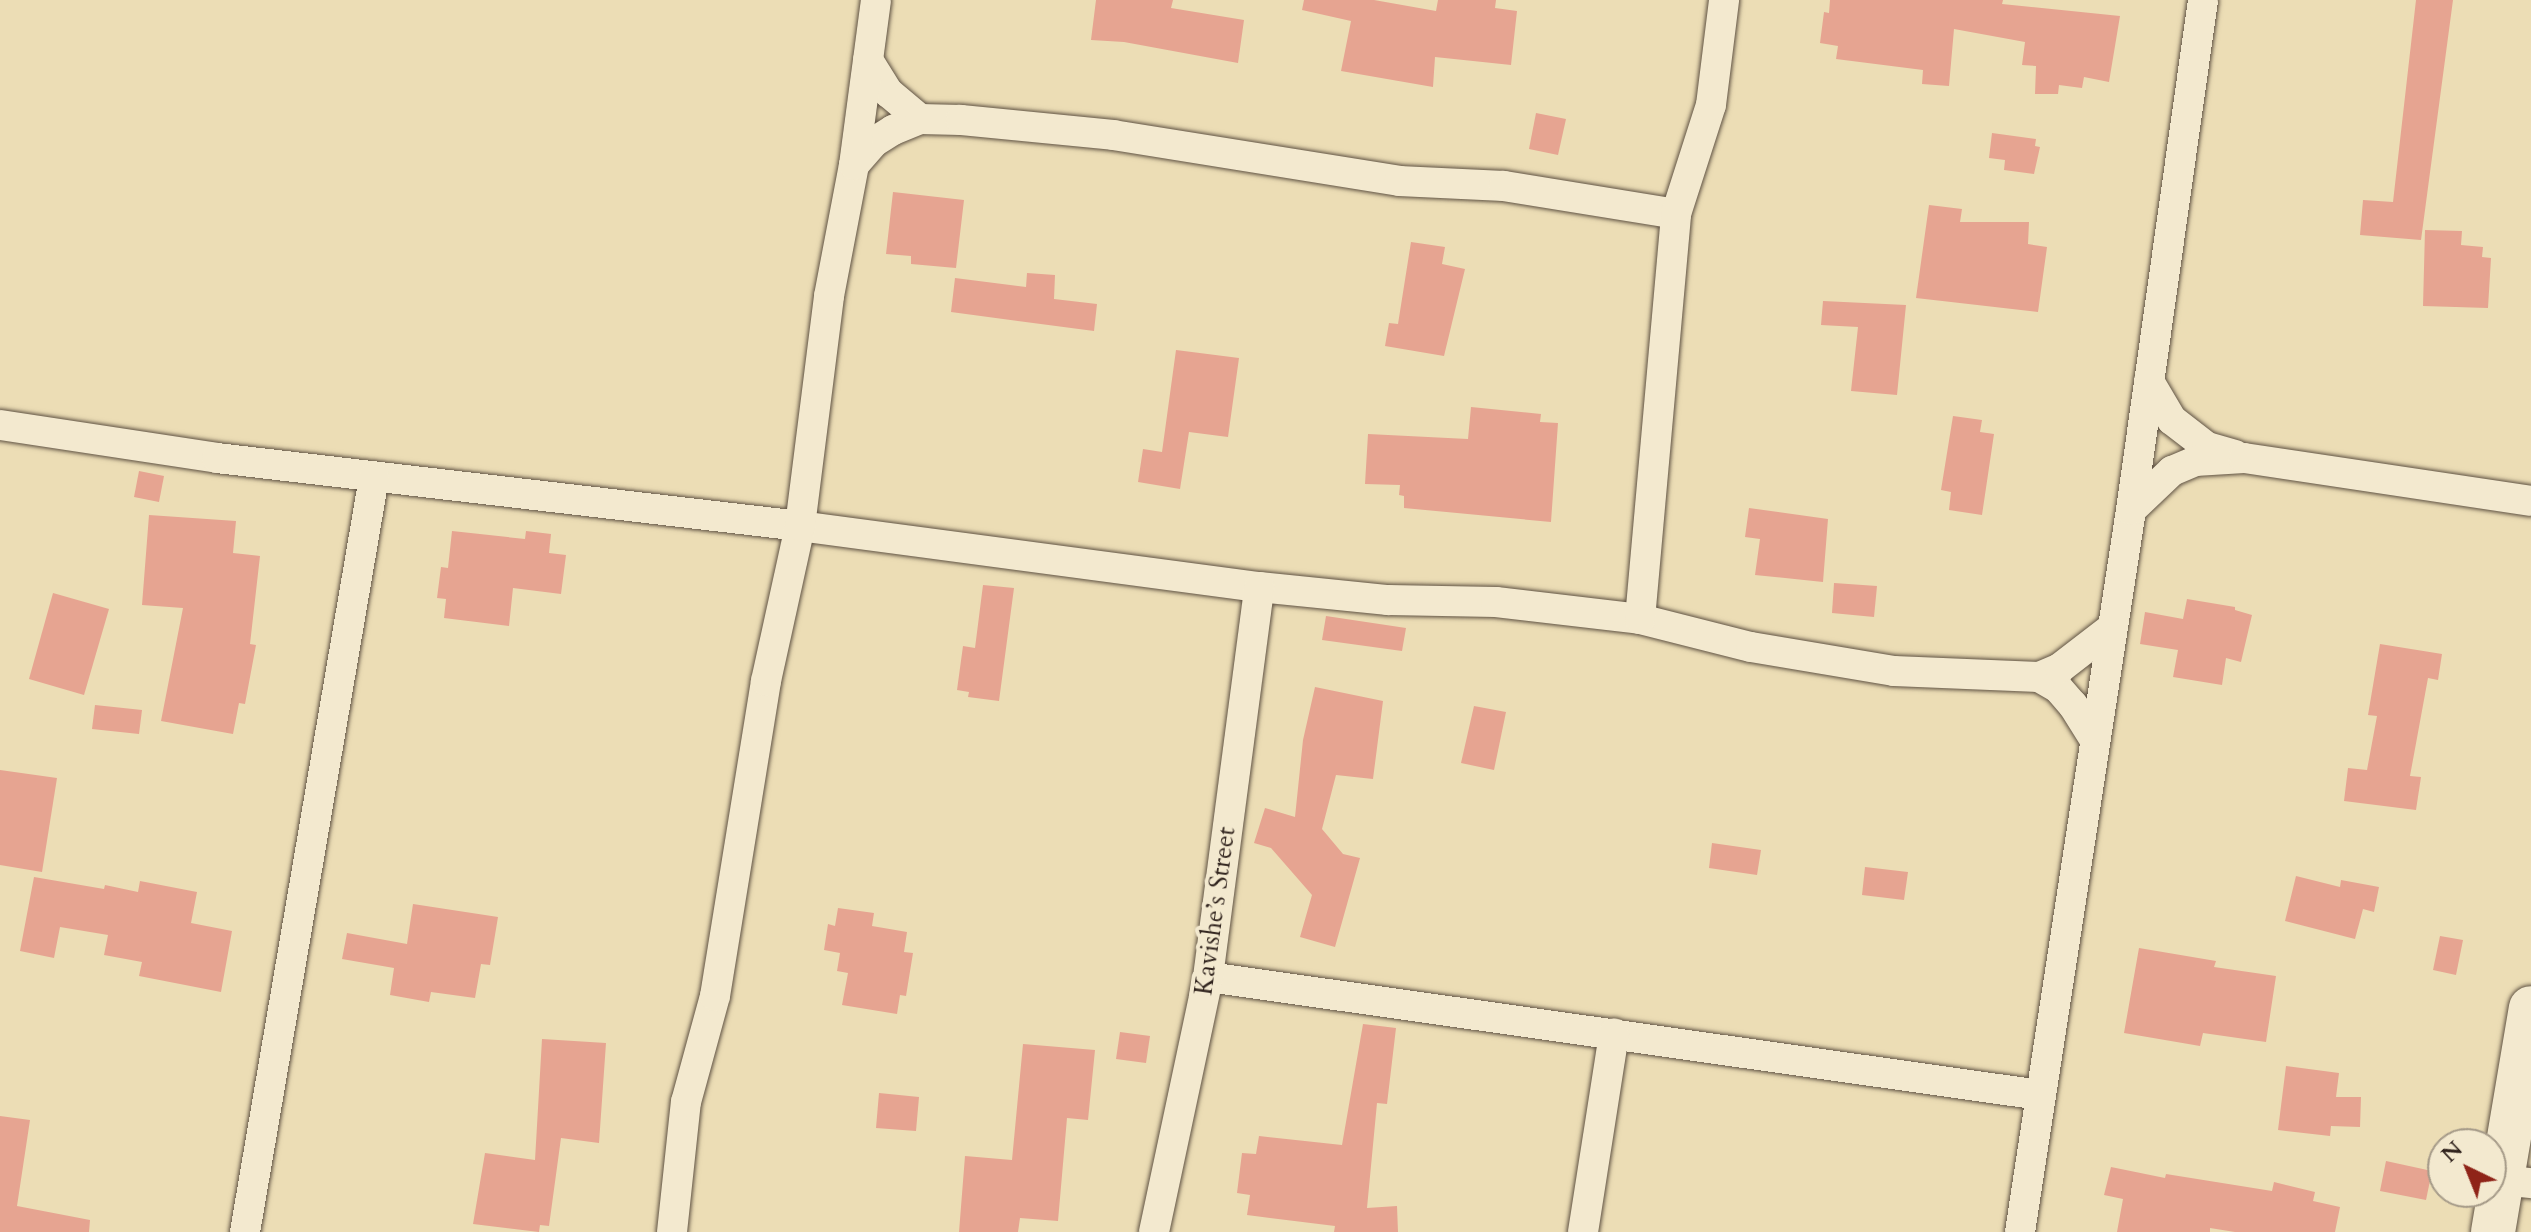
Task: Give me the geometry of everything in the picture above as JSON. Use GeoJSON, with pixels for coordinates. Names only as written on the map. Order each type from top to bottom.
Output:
{"type":"FeatureCollection","features":[{"type":"Feature","properties":{"kind":"street"},"geometry":{"type":"LineString","coordinates":[[672,1232],[686,1102],[715,996],[766,681],[800,526],[829,296],[854,165],[876,0]]}},
{"type":"Feature","properties":{"kind":"street"},"geometry":{"type":"LineString","coordinates":[[1640,619],[1676,214],[1711,105],[1724,0]]}},
{"type":"Feature","properties":{"kind":"street"},"geometry":{"type":"LineString","coordinates":[[2020,1232],[2131,510],[2203,0]]}},
{"type":"Feature","properties":{"kind":"street"},"geometry":{"type":"LineString","coordinates":[[868,60],[889,93],[920,119]]}},
{"type":"Feature","properties":{"kind":"street"},"geometry":{"type":"LineString","coordinates":[[854,165],[874,142],[920,119],[1113,135],[1399,181],[1504,186],[1676,214]]}},
{"type":"Feature","properties":{"kind":"street"},"geometry":{"type":"LineString","coordinates":[[2149,381],[2172,420],[2207,447],[2244,458],[2531,501]]}},
{"type":"Feature","properties":{"kind":"street"},"geometry":{"type":"LineString","coordinates":[[0,425],[374,477],[800,526],[1259,587],[1388,600],[1496,602],[1640,619],[1751,647],[1836,658],[1894,671],[2039,677],[2060,668],[2112,628]]}},
{"type":"Feature","properties":{"kind":"street"},"geometry":{"type":"LineString","coordinates":[[2131,510],[2172,471],[2195,461],[2244,458]]}},
{"type":"Feature","properties":{"kind":"street"},"geometry":{"type":"LineString","coordinates":[[245,1232],[374,477]]}},
{"type":"Feature","properties":{"kind":"street","name":"Kavishe’s Street"},"geometry":{"type":"LineString","coordinates":[[1154,1232],[1208,977],[1259,587]]}},
{"type":"Feature","properties":{"kind":"street"},"geometry":{"type":"LineString","coordinates":[[2039,677],[2058,688],[2094,738]]}},
{"type":"Feature","properties":{"kind":"street"},"geometry":{"type":"LineString","coordinates":[[1208,977],[2040,1095]]}},
{"type":"Feature","properties":{"kind":"street"},"geometry":{"type":"LineString","coordinates":[[2493,1232],[2516,1182],[2531,1008]]}},
{"type":"Feature","properties":{"kind":"street"},"geometry":{"type":"LineString","coordinates":[[1583,1232],[1614,1033]]}},
{"type":"Feature","properties":{"kind":"building"},"geometry":{"type":"Polygon","coordinates":[[[1096,0],[1173,0],[1171,8],[1244,20],[1238,63],[1124,42],[1091,40],[1096,0]]]}},
{"type":"Feature","properties":{"kind":"building"},"geometry":{"type":"Polygon","coordinates":[[[1304,0],[1374,0],[1436,11],[1438,0],[1496,0],[1495,8],[1517,11],[1511,65],[1435,57],[1433,87],[1341,71],[1351,21],[1302,10],[1304,0]]]}},
{"type":"Feature","properties":{"kind":"building"},"geometry":{"type":"Polygon","coordinates":[[[1830,0],[2003,0],[2002,4],[2120,16],[2109,82],[2084,77],[2082,88],[2059,85],[2058,94],[2035,94],[2036,66],[2022,65],[2025,42],[1954,29],[1949,86],[1922,84],[1923,70],[1836,59],[1838,46],[1820,43],[1824,12],[1829,13],[1830,0]]]}},
{"type":"Feature","properties":{"kind":"building"},"geometry":{"type":"Polygon","coordinates":[[[2416,0],[2453,0],[2421,240],[2360,235],[2363,200],[2393,202],[2416,0]]]}},
{"type":"Feature","properties":{"kind":"building"},"geometry":{"type":"Polygon","coordinates":[[[1536,113],[1566,119],[1558,155],[1529,149],[1536,113]]]}},
{"type":"Feature","properties":{"kind":"building"},"geometry":{"type":"Polygon","coordinates":[[[1992,133],[2036,139],[2035,146],[2040,147],[2034,174],[2004,170],[2005,160],[1989,158],[1992,133]]]}},
{"type":"Feature","properties":{"kind":"building"},"geometry":{"type":"Polygon","coordinates":[[[893,192],[964,200],[956,268],[911,264],[911,256],[886,254],[893,192]]]}},
{"type":"Feature","properties":{"kind":"building"},"geometry":{"type":"Polygon","coordinates":[[[1929,205],[1962,209],[1960,222],[2029,222],[2028,244],[2047,247],[2038,312],[1916,298],[1929,205]]]}},
{"type":"Feature","properties":{"kind":"building"},"geometry":{"type":"Polygon","coordinates":[[[2425,230],[2462,231],[2461,245],[2483,247],[2482,257],[2491,258],[2488,308],[2423,306],[2425,230]]]}},
{"type":"Feature","properties":{"kind":"building"},"geometry":{"type":"Polygon","coordinates":[[[1411,242],[1445,247],[1442,264],[1465,269],[1444,356],[1385,346],[1389,323],[1398,324],[1411,242]]]}},
{"type":"Feature","properties":{"kind":"building"},"geometry":{"type":"Polygon","coordinates":[[[1027,273],[1055,275],[1054,299],[1097,304],[1094,331],[951,312],[955,278],[1026,287],[1027,273]]]}},
{"type":"Feature","properties":{"kind":"building"},"geometry":{"type":"Polygon","coordinates":[[[1823,301],[1906,305],[1897,395],[1851,391],[1858,327],[1821,325],[1823,301]]]}},
{"type":"Feature","properties":{"kind":"building"},"geometry":{"type":"Polygon","coordinates":[[[1176,350],[1239,358],[1228,437],[1189,432],[1180,489],[1138,482],[1143,449],[1162,452],[1176,350]]]}},
{"type":"Feature","properties":{"kind":"building"},"geometry":{"type":"Polygon","coordinates":[[[1471,407],[1541,414],[1540,422],[1558,423],[1551,522],[1404,508],[1404,496],[1399,495],[1400,485],[1365,484],[1368,434],[1468,439],[1471,407]]]}},
{"type":"Feature","properties":{"kind":"building"},"geometry":{"type":"Polygon","coordinates":[[[1953,416],[1982,420],[1980,432],[1994,434],[1982,515],[1949,510],[1951,492],[1941,490],[1953,416]]]}},
{"type":"Feature","properties":{"kind":"building"},"geometry":{"type":"Polygon","coordinates":[[[139,471],[164,476],[159,502],[134,497],[139,471]]]}},
{"type":"Feature","properties":{"kind":"building"},"geometry":{"type":"Polygon","coordinates":[[[1749,508],[1828,519],[1823,582],[1755,575],[1760,539],[1745,537],[1749,508]]]}},
{"type":"Feature","properties":{"kind":"building"},"geometry":{"type":"Polygon","coordinates":[[[149,515],[236,521],[233,553],[260,556],[250,644],[256,645],[245,704],[239,703],[233,734],[161,721],[183,608],[142,605],[149,515]]]}},
{"type":"Feature","properties":{"kind":"building"},"geometry":{"type":"Polygon","coordinates":[[[452,531],[525,539],[526,531],[551,534],[549,553],[566,555],[561,594],[513,588],[509,626],[444,618],[446,599],[437,598],[441,567],[448,568],[452,531]]]}},
{"type":"Feature","properties":{"kind":"building"},"geometry":{"type":"Polygon","coordinates":[[[1834,583],[1877,586],[1874,617],[1832,613],[1834,583]]]}},
{"type":"Feature","properties":{"kind":"building"},"geometry":{"type":"Polygon","coordinates":[[[983,585],[1014,588],[999,701],[968,697],[969,692],[957,690],[963,646],[975,648],[983,585]]]}},
{"type":"Feature","properties":{"kind":"building"},"geometry":{"type":"Polygon","coordinates":[[[53,593],[109,609],[84,695],[29,679],[53,593]]]}},
{"type":"Feature","properties":{"kind":"building"},"geometry":{"type":"Polygon","coordinates":[[[2187,599],[2235,607],[2235,610],[2252,615],[2241,662],[2226,658],[2222,685],[2173,677],[2178,650],[2140,644],[2145,612],[2183,619],[2187,599]]]}},
{"type":"Feature","properties":{"kind":"building"},"geometry":{"type":"Polygon","coordinates":[[[1326,616],[1406,628],[1402,651],[1322,640],[1326,616]]]}},
{"type":"Feature","properties":{"kind":"building"},"geometry":{"type":"Polygon","coordinates":[[[2380,644],[2442,654],[2438,680],[2428,678],[2410,776],[2421,777],[2416,810],[2344,801],[2348,768],[2367,770],[2377,716],[2368,715],[2380,644]]]}},
{"type":"Feature","properties":{"kind":"building"},"geometry":{"type":"Polygon","coordinates":[[[1315,687],[1383,701],[1373,779],[1336,775],[1322,829],[1343,854],[1360,858],[1335,947],[1300,937],[1312,895],[1271,848],[1254,843],[1265,808],[1295,817],[1303,740],[1315,687]]]}},
{"type":"Feature","properties":{"kind":"building"},"geometry":{"type":"Polygon","coordinates":[[[95,705],[142,710],[139,734],[92,729],[95,705]]]}},
{"type":"Feature","properties":{"kind":"building"},"geometry":{"type":"Polygon","coordinates":[[[1474,706],[1506,712],[1494,770],[1461,763],[1474,706]]]}},
{"type":"Feature","properties":{"kind":"building"},"geometry":{"type":"Polygon","coordinates":[[[0,770],[57,778],[42,872],[0,865],[0,770]]]}},
{"type":"Feature","properties":{"kind":"building"},"geometry":{"type":"Polygon","coordinates":[[[1712,843],[1761,850],[1757,875],[1709,868],[1712,843]]]}},
{"type":"Feature","properties":{"kind":"building"},"geometry":{"type":"Polygon","coordinates":[[[1865,867],[1908,872],[1904,900],[1862,895],[1865,867]]]}},
{"type":"Feature","properties":{"kind":"building"},"geometry":{"type":"Polygon","coordinates":[[[2296,876],[2340,887],[2341,880],[2379,887],[2374,912],[2363,909],[2355,939],[2285,921],[2296,876]]]}},
{"type":"Feature","properties":{"kind":"building"},"geometry":{"type":"Polygon","coordinates":[[[34,877],[138,892],[140,881],[197,892],[191,923],[232,931],[221,992],[139,976],[142,962],[104,955],[108,935],[60,927],[54,958],[20,951],[34,877]]]}},
{"type":"Feature","properties":{"kind":"building"},"geometry":{"type":"Polygon","coordinates":[[[413,904],[498,917],[490,965],[481,964],[475,998],[431,992],[429,1002],[390,995],[394,968],[342,959],[347,933],[407,944],[413,904]]]}},
{"type":"Feature","properties":{"kind":"building"},"geometry":{"type":"Polygon","coordinates":[[[838,908],[874,913],[872,926],[907,932],[904,952],[913,953],[906,996],[900,995],[897,1014],[842,1005],[848,973],[837,971],[840,953],[824,950],[828,924],[835,926],[838,908]]]}},
{"type":"Feature","properties":{"kind":"building"},"geometry":{"type":"Polygon","coordinates":[[[2440,936],[2463,940],[2456,975],[2433,970],[2440,936]]]}},
{"type":"Feature","properties":{"kind":"building"},"geometry":{"type":"Polygon","coordinates":[[[2139,948],[2216,961],[2214,967],[2276,976],[2266,1042],[2203,1033],[2200,1046],[2124,1033],[2139,948]]]}},
{"type":"Feature","properties":{"kind":"building"},"geometry":{"type":"Polygon","coordinates":[[[1363,1024],[1396,1028],[1387,1104],[1377,1103],[1367,1208],[1397,1206],[1398,1232],[1334,1232],[1335,1226],[1247,1215],[1250,1195],[1237,1193],[1242,1153],[1256,1154],[1259,1136],[1342,1145],[1363,1024]]]}},
{"type":"Feature","properties":{"kind":"building"},"geometry":{"type":"Polygon","coordinates":[[[1120,1032],[1150,1036],[1146,1063],[1116,1059],[1120,1032]]]}},
{"type":"Feature","properties":{"kind":"building"},"geometry":{"type":"Polygon","coordinates":[[[542,1039],[606,1043],[599,1143],[561,1138],[549,1226],[540,1225],[539,1232],[473,1224],[485,1153],[535,1160],[542,1039]]]}},
{"type":"Feature","properties":{"kind":"building"},"geometry":{"type":"Polygon","coordinates":[[[1023,1044],[1095,1050],[1088,1120],[1067,1118],[1058,1221],[1020,1218],[1018,1232],[959,1232],[965,1156],[1012,1160],[1023,1044]]]}},
{"type":"Feature","properties":{"kind":"building"},"geometry":{"type":"Polygon","coordinates":[[[2286,1066],[2339,1073],[2336,1097],[2361,1097],[2360,1127],[2331,1126],[2330,1136],[2278,1130],[2286,1066]]]}},
{"type":"Feature","properties":{"kind":"building"},"geometry":{"type":"Polygon","coordinates":[[[879,1093],[919,1097],[916,1131],[876,1128],[879,1093]]]}},
{"type":"Feature","properties":{"kind":"building"},"geometry":{"type":"Polygon","coordinates":[[[0,1116],[30,1120],[17,1206],[90,1220],[89,1232],[0,1232],[0,1116]]]}},
{"type":"Feature","properties":{"kind":"building"},"geometry":{"type":"Polygon","coordinates":[[[2386,1161],[2427,1170],[2426,1200],[2380,1191],[2386,1161]]]}},
{"type":"Feature","properties":{"kind":"building"},"geometry":{"type":"Polygon","coordinates":[[[2111,1167],[2165,1178],[2166,1174],[2272,1191],[2274,1182],[2315,1192],[2313,1201],[2340,1207],[2335,1232],[2235,1232],[2210,1228],[2210,1232],[2117,1232],[2123,1199],[2104,1195],[2111,1167]]]}}]}
